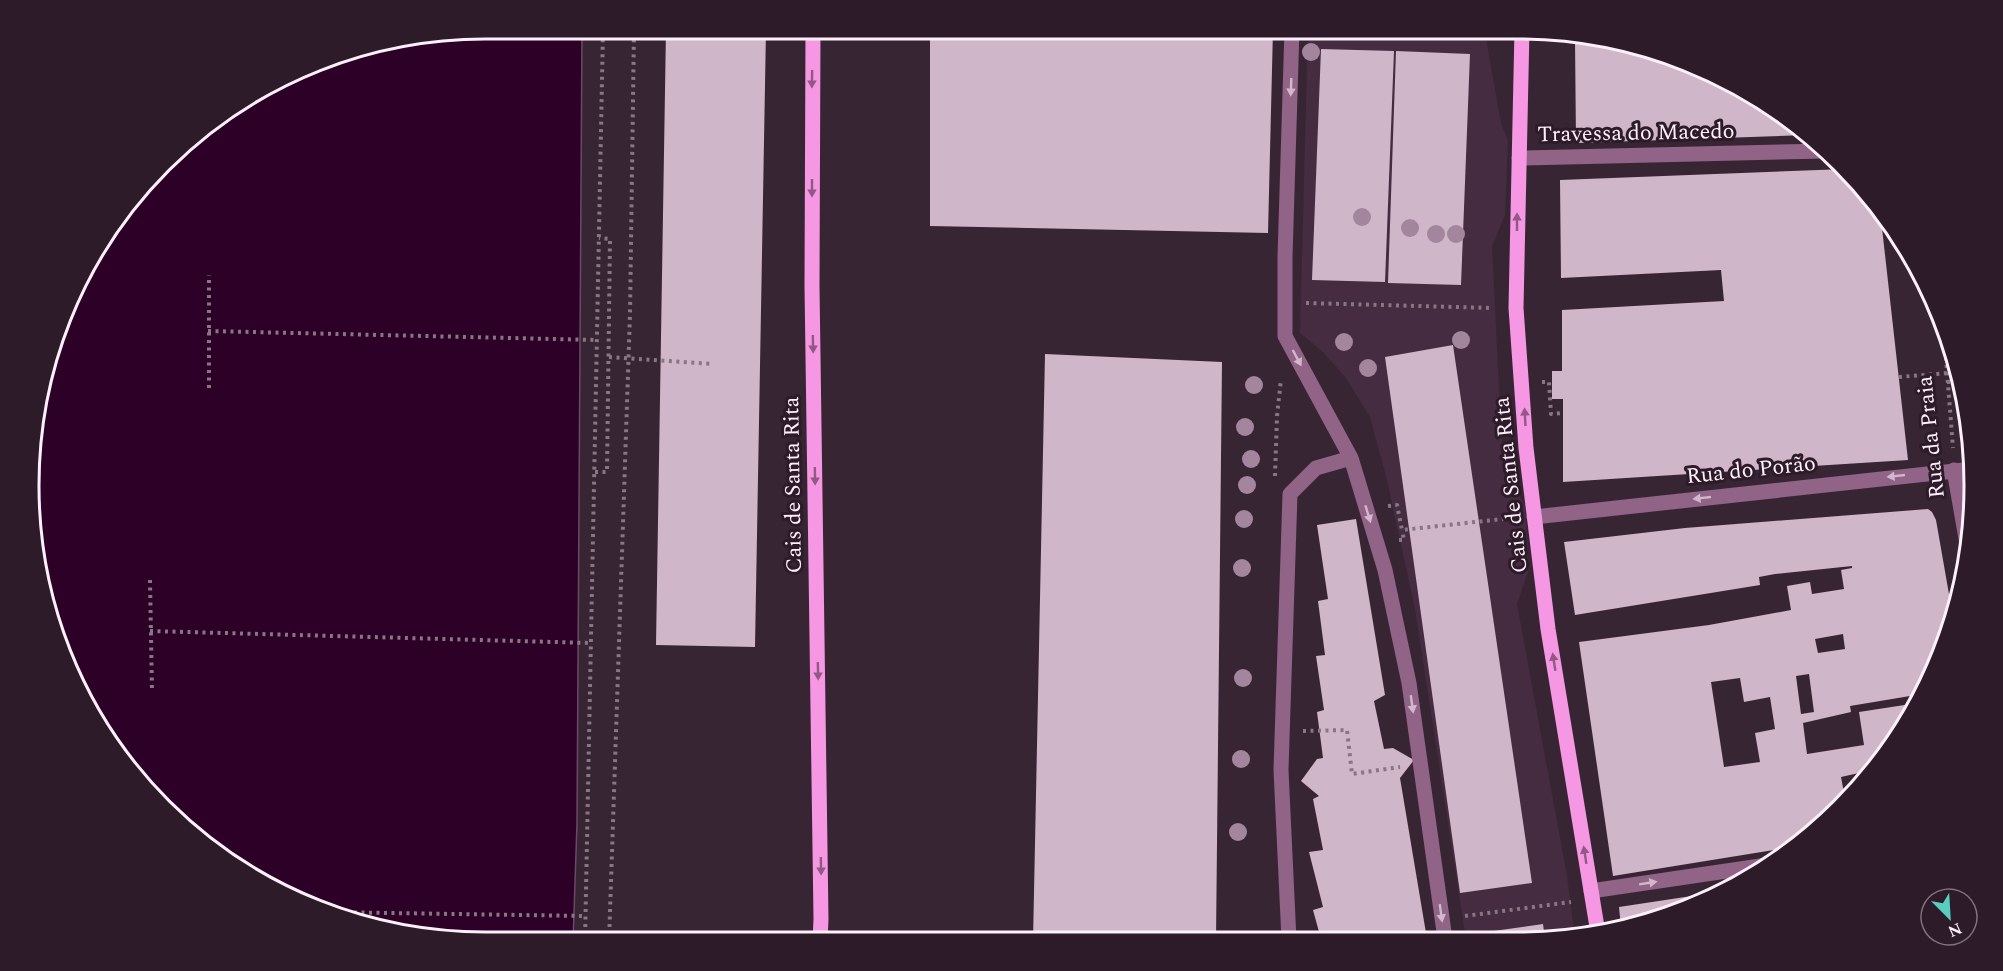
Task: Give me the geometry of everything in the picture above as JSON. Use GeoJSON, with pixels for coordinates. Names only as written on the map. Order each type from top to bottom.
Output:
{"type":"FeatureCollection","features":[{"type":"Feature","properties":{"kind":"main road","name":"Cais de Santa Rita"},"geometry":{"type":"LineString","coordinates":[[813,39],[812,262],[820,932]]}},
{"type":"Feature","properties":{"kind":"main road","name":"Cais de Santa Rita"},"geometry":{"type":"LineString","coordinates":[[1522,39],[1516,308],[1534,517],[1548,629],[1596,924]]}},
{"type":"Feature","properties":{"kind":"main road"},"geometry":{"type":"LineString","coordinates":[[821,919],[824,932]]}},
{"type":"Feature","properties":{"kind":"street"},"geometry":{"type":"LineString","coordinates":[[1292,39],[1285,336],[1351,458],[1388,580],[1409,683],[1443,932]]}},
{"type":"Feature","properties":{"kind":"street","name":"Travessa do Macedo"},"geometry":{"type":"LineString","coordinates":[[1519,158],[1813,151]]}},
{"type":"Feature","properties":{"kind":"street"},"geometry":{"type":"LineString","coordinates":[[1290,932],[1281,770],[1290,494],[1316,468],[1351,458]]}},
{"type":"Feature","properties":{"kind":"street","name":"Rua da Praia"},"geometry":{"type":"LineString","coordinates":[[1954,470],[1963,519]]}},
{"type":"Feature","properties":{"kind":"street","name":"Rua do Porão"},"geometry":{"type":"LineString","coordinates":[[1534,517],[1963,470]]}},
{"type":"Feature","properties":{"kind":"street"},"geometry":{"type":"LineString","coordinates":[[1591,895],[1747,868]]}},
{"type":"Feature","properties":{"kind":"path"},"geometry":{"type":"LineString","coordinates":[[585,932],[603,39]]}},
{"type":"Feature","properties":{"kind":"path"},"geometry":{"type":"LineString","coordinates":[[609,932],[629,358],[634,39]]}},
{"type":"Feature","properties":{"kind":"path"},"geometry":{"type":"LineString","coordinates":[[595,472],[607,472],[609,357],[610,239],[599,238]]}},
{"type":"Feature","properties":{"kind":"path"},"geometry":{"type":"LineString","coordinates":[[209,275],[209,388]]}},
{"type":"Feature","properties":{"kind":"path"},"geometry":{"type":"LineString","coordinates":[[1284,303],[1516,308]]}},
{"type":"Feature","properties":{"kind":"path"},"geometry":{"type":"LineString","coordinates":[[208,331],[597,340]]}},
{"type":"Feature","properties":{"kind":"path"},"geometry":{"type":"LineString","coordinates":[[609,357],[713,364]]}},
{"type":"Feature","properties":{"kind":"path","name":"Rua da Praia"},"geometry":{"type":"LineString","coordinates":[[1946,361],[1954,470]]}},
{"type":"Feature","properties":{"kind":"path"},"geometry":{"type":"LineString","coordinates":[[1899,377],[1947,373]]}},
{"type":"Feature","properties":{"kind":"path"},"geometry":{"type":"LineString","coordinates":[[1947,382],[1952,382]]}},
{"type":"Feature","properties":{"kind":"path"},"geometry":{"type":"LineString","coordinates":[[1367,510],[1397,505],[1404,540]]}},
{"type":"Feature","properties":{"kind":"path"},"geometry":{"type":"LineString","coordinates":[[1402,530],[1534,517]]}},
{"type":"Feature","properties":{"kind":"path"},"geometry":{"type":"LineString","coordinates":[[150,580],[152,692]]}},
{"type":"Feature","properties":{"kind":"path"},"geometry":{"type":"LineString","coordinates":[[150,631],[591,643]]}},
{"type":"Feature","properties":{"kind":"path"},"geometry":{"type":"LineString","coordinates":[[1282,731],[1347,730],[1352,774],[1420,764]]}},
{"type":"Feature","properties":{"kind":"path"},"geometry":{"type":"LineString","coordinates":[[1442,920],[1591,895]]}},
{"type":"Feature","properties":{"kind":"path"},"geometry":{"type":"LineString","coordinates":[[356,912],[586,916]]}},
{"type":"Feature","properties":{"kind":"shaded area"},"geometry":{"type":"Polygon","coordinates":[[[582,39],[577,823],[573,932],[486,932],[427,928],[370,917],[315,898],[288,886],[237,857],[191,821],[150,780],[114,734],[85,683],[54,601],[40,515],[40,456],[43,427],[54,370],[63,342],[85,288],[99,262],[114,237],[150,191],[191,150],[214,131],[237,114],[288,85],[370,54],[456,40],[582,39]]]}},
{"type":"Feature","properties":{"kind":"shaded area"},"geometry":{"type":"Polygon","coordinates":[[[1308,39],[1486,39],[1501,123],[1508,141],[1505,215],[1492,246],[1503,469],[1525,505],[1529,569],[1517,604],[1567,876],[1574,928],[1547,931],[1465,932],[1415,609],[1387,480],[1370,417],[1346,378],[1323,352],[1300,333],[1308,39]]]}},
{"type":"Feature","properties":{"kind":"building"},"geometry":{"type":"Polygon","coordinates":[[[666,39],[766,39],[755,647],[656,645],[666,39]]]}},
{"type":"Feature","properties":{"kind":"building"},"geometry":{"type":"Polygon","coordinates":[[[930,39],[1273,39],[1268,233],[930,226],[930,39]]]}},
{"type":"Feature","properties":{"kind":"building"},"geometry":{"type":"Polygon","coordinates":[[[1575,43],[1633,54],[1688,73],[1741,99],[1794,135],[1576,143],[1575,43]]]}},
{"type":"Feature","properties":{"kind":"building"},"geometry":{"type":"Polygon","coordinates":[[[1321,49],[1394,51],[1385,282],[1312,280],[1321,49]]]}},
{"type":"Feature","properties":{"kind":"building"},"geometry":{"type":"Polygon","coordinates":[[[1396,51],[1470,54],[1461,285],[1388,283],[1396,51]]]}},
{"type":"Feature","properties":{"kind":"building"},"geometry":{"type":"Polygon","coordinates":[[[1832,170],[1882,227],[1908,460],[1563,482],[1563,399],[1552,399],[1552,371],[1562,371],[1562,310],[1724,301],[1721,270],[1561,278],[1560,180],[1832,170]]]}},
{"type":"Feature","properties":{"kind":"building"},"geometry":{"type":"Polygon","coordinates":[[[1453,345],[1532,883],[1460,893],[1385,357],[1453,345]]]}},
{"type":"Feature","properties":{"kind":"building"},"geometry":{"type":"Polygon","coordinates":[[[1045,354],[1222,362],[1216,932],[1033,932],[1045,354]]]}},
{"type":"Feature","properties":{"kind":"building"},"geometry":{"type":"Polygon","coordinates":[[[1928,509],[1936,520],[1950,598],[1930,656],[1910,698],[1850,706],[1851,712],[1803,723],[1807,754],[1864,745],[1859,712],[1906,705],[1889,734],[1859,773],[1841,777],[1843,790],[1789,840],[1776,850],[1613,876],[1579,642],[1709,625],[1791,610],[1787,586],[1810,582],[1812,594],[1844,589],[1841,570],[1852,568],[1852,566],[1775,574],[1759,577],[1760,585],[1575,615],[1564,542],[1685,528],[1928,509]],[[1843,634],[1815,639],[1818,653],[1845,649],[1843,634]],[[1809,674],[1796,676],[1801,714],[1814,712],[1809,674]],[[1740,678],[1711,682],[1724,767],[1760,762],[1755,733],[1775,729],[1770,697],[1744,702],[1740,678]]]}},
{"type":"Feature","properties":{"kind":"building"},"geometry":{"type":"Polygon","coordinates":[[[1356,519],[1385,695],[1374,701],[1384,749],[1393,748],[1414,760],[1400,778],[1426,932],[1319,932],[1313,910],[1323,907],[1309,852],[1323,850],[1313,799],[1319,796],[1301,781],[1317,759],[1323,758],[1317,712],[1324,710],[1316,656],[1325,655],[1318,601],[1328,599],[1317,525],[1356,519]]]}},
{"type":"Feature","properties":{"kind":"building"},"geometry":{"type":"Polygon","coordinates":[[[1693,896],[1620,920],[1619,907],[1693,896]]]}},
{"type":"Feature","properties":{"kind":"building"},"geometry":{"type":"Polygon","coordinates":[[[1543,924],[1544,931],[1517,932],[1486,932],[1543,924]]]}}]}
